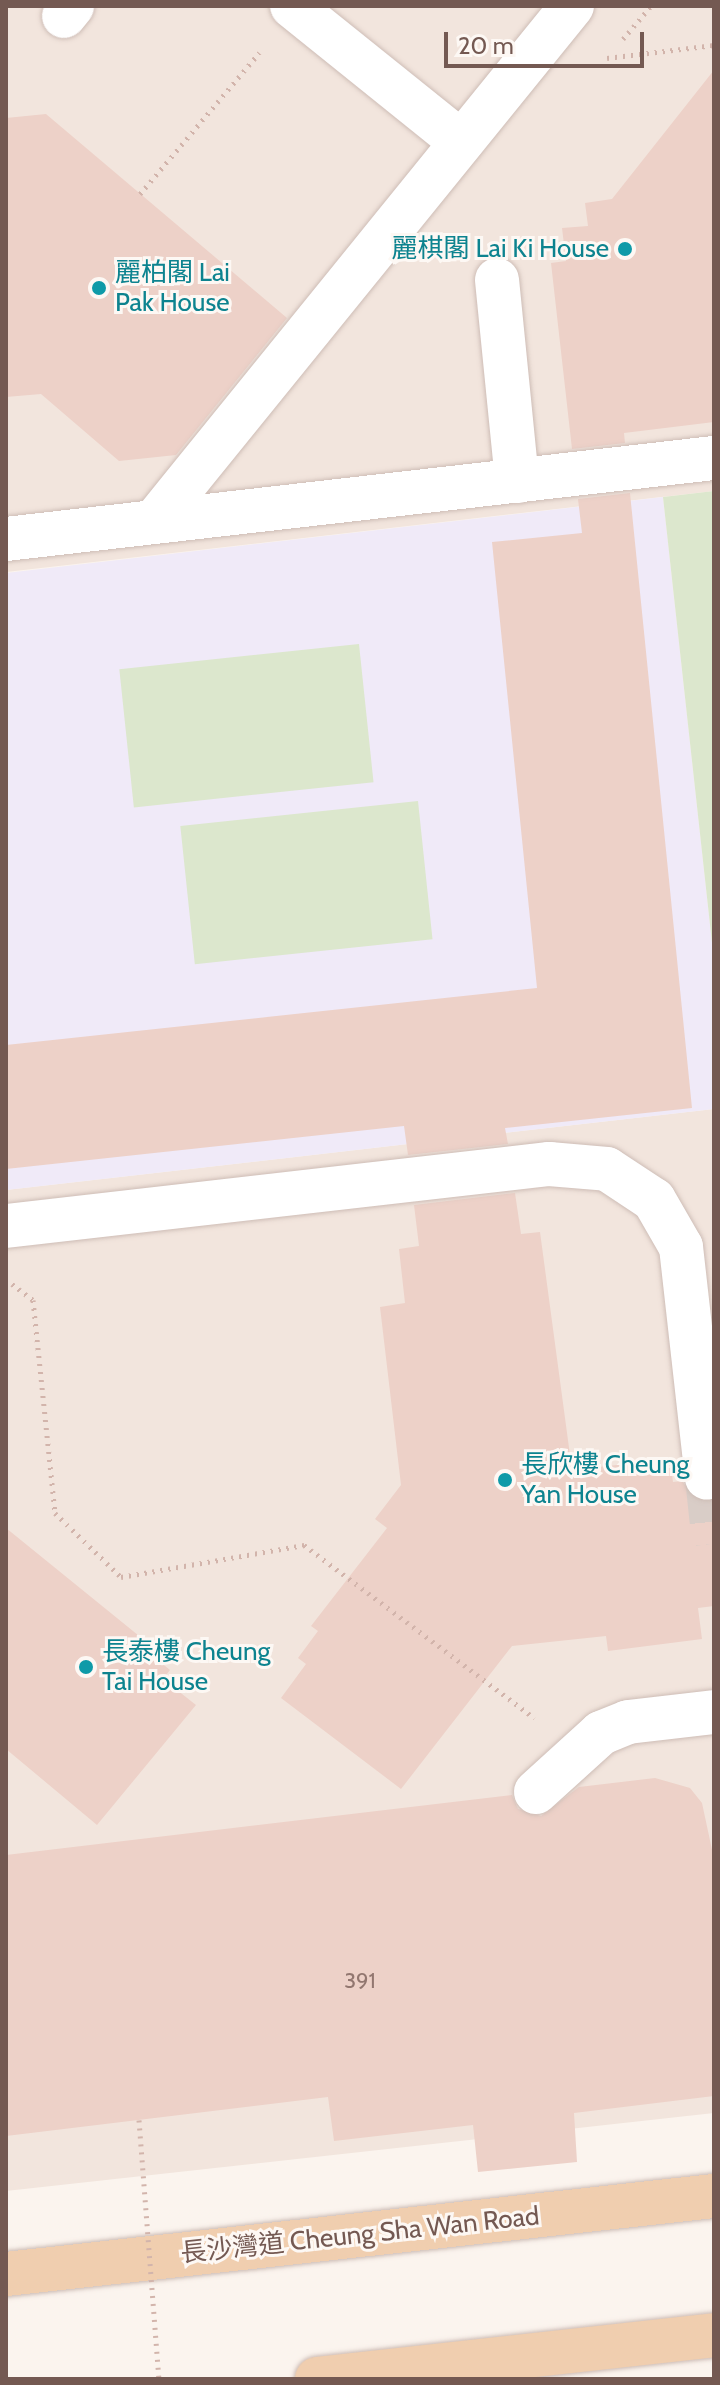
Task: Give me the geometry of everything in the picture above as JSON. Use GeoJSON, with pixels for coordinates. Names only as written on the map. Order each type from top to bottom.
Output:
{"type":"FeatureCollection","features":[{"type":"Feature","properties":{"kind":"main road","name":"長沙灣道 Cheung Sha Wan Road"},"geometry":{"type":"LineString","coordinates":[[6,2274],[714,2196]]}},
{"type":"Feature","properties":{"kind":"main road"},"geometry":{"type":"LineString","coordinates":[[317,2379],[714,2335]]}},
{"type":"Feature","properties":{"kind":"lane"},"geometry":{"type":"LineString","coordinates":[[292,6],[461,142]]}},
{"type":"Feature","properties":{"kind":"lane"},"geometry":{"type":"LineString","coordinates":[[154,522],[572,6]]}},
{"type":"Feature","properties":{"kind":"lane"},"geometry":{"type":"LineString","coordinates":[[497,280],[517,481]]}},
{"type":"Feature","properties":{"kind":"lane"},"geometry":{"type":"LineString","coordinates":[[6,539],[714,458]]}},
{"type":"Feature","properties":{"kind":"lane"},"geometry":{"type":"LineString","coordinates":[[6,1226],[549,1164],[607,1169],[654,1200],[681,1247],[707,1478]]}},
{"type":"Feature","properties":{"kind":"lane"},"geometry":{"type":"LineString","coordinates":[[536,1792],[577,1749],[628,1722],[714,1712]]}},
{"type":"Feature","properties":{"kind":"path"},"geometry":{"type":"LineString","coordinates":[[607,58],[714,45]]}},
{"type":"Feature","properties":{"kind":"path"},"geometry":{"type":"LineString","coordinates":[[6,1279],[33,1300],[55,1513],[121,1577],[304,1545],[577,1749]]}},
{"type":"Feature","properties":{"kind":"path"},"geometry":{"type":"LineString","coordinates":[[139,2120],[159,2379]]}},
{"type":"Feature","properties":{"kind":"shaded area"},"geometry":{"type":"Polygon","coordinates":[[[6,6],[714,6],[714,491],[6,572],[6,6]]]}},
{"type":"Feature","properties":{"kind":"shaded area"},"geometry":{"type":"Polygon","coordinates":[[[663,497],[714,961],[714,1109],[6,1190],[6,573],[663,497]]]}},
{"type":"Feature","properties":{"kind":"shaded area"},"geometry":{"type":"Polygon","coordinates":[[[714,1109],[714,2113],[6,2191],[6,1190],[714,1109]]]}},
{"type":"Feature","properties":{"kind":"green space"},"geometry":{"type":"Polygon","coordinates":[[[714,491],[714,961],[663,497],[714,491]]]}},
{"type":"Feature","properties":{"kind":"green space"},"geometry":{"type":"Polygon","coordinates":[[[359,644],[374,782],[134,807],[119,669],[359,644]]]}},
{"type":"Feature","properties":{"kind":"green space"},"geometry":{"type":"Polygon","coordinates":[[[418,801],[433,939],[195,964],[180,826],[418,801]]]}},
{"type":"Feature","properties":{"kind":"building","name":"麗棋閣 Lai Ki House"},"geometry":{"type":"Polygon","coordinates":[[[714,70],[714,422],[624,433],[625,443],[572,449],[551,263],[566,261],[562,228],[588,226],[585,203],[612,199],[714,70]]]}},
{"type":"Feature","properties":{"kind":"building","name":"麗柏閣 Lai Pak House"},"geometry":{"type":"Polygon","coordinates":[[[46,114],[287,318],[176,455],[119,461],[41,394],[6,397],[6,118],[46,114]]]}},
{"type":"Feature","properties":{"kind":"building"},"geometry":{"type":"Polygon","coordinates":[[[630,493],[692,1108],[505,1128],[508,1144],[408,1155],[404,1126],[6,1169],[6,1045],[537,988],[492,542],[582,533],[578,499],[630,493]]]}},
{"type":"Feature","properties":{"kind":"building","name":"長欣樓 Cheung Yan House"},"geometry":{"type":"Polygon","coordinates":[[[515,1193],[521,1234],[540,1232],[572,1470],[670,1459],[673,1482],[682,1481],[696,1500],[714,1501],[714,1606],[698,1608],[702,1639],[608,1651],[606,1636],[512,1646],[401,1789],[281,1698],[306,1664],[298,1658],[318,1631],[311,1626],[387,1528],[375,1519],[401,1485],[380,1307],[405,1303],[399,1249],[419,1246],[414,1205],[515,1193]]]}},
{"type":"Feature","properties":{"kind":"building","name":"長泰樓 Cheung Tai House"},"geometry":{"type":"Polygon","coordinates":[[[6,1528],[149,1644],[144,1649],[170,1670],[163,1679],[196,1705],[97,1825],[6,1749],[6,1528]]]}},
{"type":"Feature","properties":{"kind":"building"},"geometry":{"type":"Polygon","coordinates":[[[655,1778],[690,1788],[702,1803],[714,1859],[714,2096],[574,2113],[577,2162],[478,2172],[473,2125],[334,2141],[328,2097],[6,2136],[6,1855],[512,1795],[518,1809],[541,1816],[579,1787],[655,1778]]]}},
{"type":"Feature","properties":{"kind":"tunnel"},"geometry":{"type":"LineString","coordinates":[[707,1478],[714,1544]]}},
{"type":"Feature","properties":{"kind":"place","name":"麗棋閣 Lai Ki House"},"geometry":{"type":"Point","coordinates":[625,249]}},
{"type":"Feature","properties":{"kind":"place","name":"麗柏閣 Lai Pak House"},"geometry":{"type":"Point","coordinates":[99,288]}},
{"type":"Feature","properties":{"kind":"place","name":"長欣樓 Cheung Yan House"},"geometry":{"type":"Point","coordinates":[505,1480]}},
{"type":"Feature","properties":{"kind":"place","name":"長泰樓 Cheung Tai House"},"geometry":{"type":"Point","coordinates":[86,1667]}}]}
